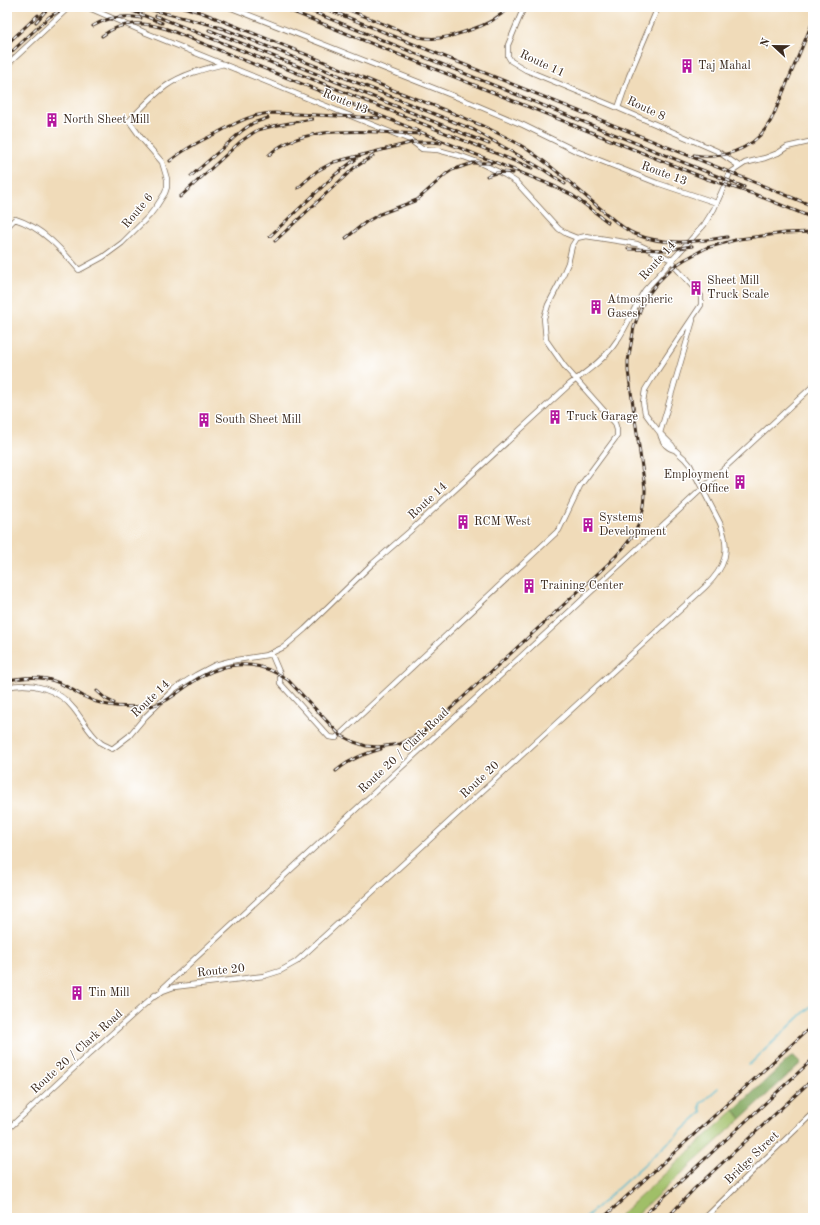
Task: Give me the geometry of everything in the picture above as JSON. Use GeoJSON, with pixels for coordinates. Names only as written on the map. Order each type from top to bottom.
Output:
{"type":"FeatureCollection","features":[{"type":"Feature","properties":{"kind":"street"},"geometry":{"type":"LineString","coordinates":[[7,65],[69,7]]}},
{"type":"Feature","properties":{"kind":"street","name":"Route 13"},"geometry":{"type":"LineString","coordinates":[[87,7],[410,140],[422,149],[438,150],[464,157],[495,170],[516,182],[559,229],[576,238]]}},
{"type":"Feature","properties":{"kind":"street","name":"Route 13"},"geometry":{"type":"LineString","coordinates":[[229,7],[469,102],[523,125],[576,151],[657,183],[717,203]]}},
{"type":"Feature","properties":{"kind":"street","name":"Route 11"},"geometry":{"type":"LineString","coordinates":[[524,7],[508,45],[508,56],[511,61],[526,70],[618,108]]}},
{"type":"Feature","properties":{"kind":"street","name":"Route 8"},"geometry":{"type":"LineString","coordinates":[[658,7],[629,76],[618,108],[717,151],[739,166]]}},
{"type":"Feature","properties":{"kind":"street","name":"Route 6"},"geometry":{"type":"LineString","coordinates":[[7,227],[15,219],[39,231],[56,244],[80,270],[112,251],[127,239],[149,216],[162,199],[166,187],[166,173],[162,162],[142,139],[129,120],[158,93],[173,82],[191,73],[224,64]]}},
{"type":"Feature","properties":{"kind":"street"},"geometry":{"type":"LineString","coordinates":[[739,166],[778,153],[787,147],[813,141]]}},
{"type":"Feature","properties":{"kind":"street","name":"Route 14"},"geometry":{"type":"LineString","coordinates":[[7,686],[17,684],[40,687],[59,695],[73,707],[86,726],[102,743],[112,749],[129,736],[145,717],[174,689],[196,675],[215,665],[267,655],[284,647],[305,629],[372,564],[570,384],[586,372],[614,346],[621,336],[640,297],[704,225],[717,203],[730,173],[739,166]]}},
{"type":"Feature","properties":{"kind":"street"},"geometry":{"type":"LineString","coordinates":[[271,653],[280,674],[280,683],[329,736],[336,738],[559,530],[580,486],[617,436],[615,424],[565,367],[546,340],[544,318],[548,305],[560,284],[576,238],[586,236],[638,244],[672,260],[677,269],[701,296],[701,305],[645,390],[643,402],[645,413],[660,433],[664,443],[685,459],[702,489]]}},
{"type":"Feature","properties":{"kind":"street"},"geometry":{"type":"LineString","coordinates":[[660,433],[694,316]]}},
{"type":"Feature","properties":{"kind":"street","name":"Route 20 / Clark Road"},"geometry":{"type":"LineString","coordinates":[[7,1130],[88,1055],[154,997],[813,386]]}},
{"type":"Feature","properties":{"kind":"street","name":"Route 20"},"geometry":{"type":"LineString","coordinates":[[154,997],[163,991],[174,987],[264,976],[280,971],[296,962],[705,587],[722,567],[725,558],[726,544],[720,523],[702,489]]}},
{"type":"Feature","properties":{"kind":"street","name":"Bridge Street"},"geometry":{"type":"LineString","coordinates":[[704,1218],[813,1113]]}},
{"type":"Feature","properties":{"kind":"green space"},"geometry":{"type":"Polygon","coordinates":[[[793,1055],[801,1063],[741,1119],[734,1110],[793,1055]]]}},
{"type":"Feature","properties":{"kind":"green space"},"geometry":{"type":"Polygon","coordinates":[[[734,1110],[741,1119],[633,1218],[617,1218],[734,1110]]]}},
{"type":"Feature","properties":{"kind":"waterway"},"geometry":{"type":"LineString","coordinates":[[749,1065],[813,1004]]}},
{"type":"Feature","properties":{"kind":"waterway"},"geometry":{"type":"LineString","coordinates":[[585,1218],[702,1112],[700,1109],[700,1104],[718,1088]]}},
{"type":"Feature","properties":{"kind":"railway"},"geometry":{"type":"LineString","coordinates":[[36,22],[49,7]]}},
{"type":"Feature","properties":{"kind":"railway"},"geometry":{"type":"LineString","coordinates":[[7,56],[49,17],[66,7]]}},
{"type":"Feature","properties":{"kind":"railway"},"geometry":{"type":"LineString","coordinates":[[123,7],[162,23]]}},
{"type":"Feature","properties":{"kind":"railway"},"geometry":{"type":"LineString","coordinates":[[140,7],[224,29],[474,130],[544,170],[565,184]]}},
{"type":"Feature","properties":{"kind":"railway"},"geometry":{"type":"LineString","coordinates":[[183,7],[203,13],[455,114],[501,134],[537,156],[619,225],[635,234],[646,238],[669,242],[727,237]]}},
{"type":"Feature","properties":{"kind":"railway"},"geometry":{"type":"LineString","coordinates":[[281,7],[707,179],[754,194],[813,218]]}},
{"type":"Feature","properties":{"kind":"railway"},"geometry":{"type":"LineString","coordinates":[[301,7],[744,187]]}},
{"type":"Feature","properties":{"kind":"railway"},"geometry":{"type":"LineString","coordinates":[[322,7],[813,206]]}},
{"type":"Feature","properties":{"kind":"railway"},"geometry":{"type":"LineString","coordinates":[[342,7],[412,35],[431,38],[443,38],[481,26],[496,18],[509,7]]}},
{"type":"Feature","properties":{"kind":"railway"},"geometry":{"type":"LineString","coordinates":[[7,44],[38,15]]}},
{"type":"Feature","properties":{"kind":"railway"},"geometry":{"type":"LineString","coordinates":[[156,16],[532,168]]}},
{"type":"Feature","properties":{"kind":"railway"},"geometry":{"type":"LineString","coordinates":[[93,26],[116,18],[141,18]]}},
{"type":"Feature","properties":{"kind":"railway"},"geometry":{"type":"LineString","coordinates":[[694,155],[714,156],[734,152],[743,148],[760,136],[773,116],[813,21]]}},
{"type":"Feature","properties":{"kind":"railway"},"geometry":{"type":"LineString","coordinates":[[102,36],[118,27],[133,24],[150,25],[167,29],[556,187],[572,195],[608,222]]}},
{"type":"Feature","properties":{"kind":"railway"},"geometry":{"type":"LineString","coordinates":[[209,30],[489,144]]}},
{"type":"Feature","properties":{"kind":"railway"},"geometry":{"type":"LineString","coordinates":[[170,161],[198,142],[238,122],[267,113],[379,118]]}},
{"type":"Feature","properties":{"kind":"railway"},"geometry":{"type":"LineString","coordinates":[[191,176],[243,130],[253,123],[268,118]]}},
{"type":"Feature","properties":{"kind":"railway"},"geometry":{"type":"LineString","coordinates":[[180,197],[240,142],[258,130],[312,119]]}},
{"type":"Feature","properties":{"kind":"railway"},"geometry":{"type":"LineString","coordinates":[[269,155],[293,140],[322,133],[380,132],[419,134]]}},
{"type":"Feature","properties":{"kind":"railway"},"geometry":{"type":"LineString","coordinates":[[298,188],[317,171],[334,162],[414,142],[441,143]]}},
{"type":"Feature","properties":{"kind":"railway"},"geometry":{"type":"LineString","coordinates":[[275,241],[354,168],[373,156]]}},
{"type":"Feature","properties":{"kind":"railway"},"geometry":{"type":"LineString","coordinates":[[270,236],[336,174],[356,159]]}},
{"type":"Feature","properties":{"kind":"railway"},"geometry":{"type":"LineString","coordinates":[[346,238],[366,222],[380,214],[417,200],[452,170],[473,163],[491,163]]}},
{"type":"Feature","properties":{"kind":"railway"},"geometry":{"type":"LineString","coordinates":[[487,176],[500,172],[513,173]]}},
{"type":"Feature","properties":{"kind":"railway"},"geometry":{"type":"LineString","coordinates":[[7,680],[32,677],[52,680],[99,703],[123,707],[139,707],[164,702],[199,678],[224,667],[249,665],[262,667],[275,672],[288,680],[340,735],[354,742],[366,746],[378,747],[400,744],[422,732],[436,722],[617,556],[631,539],[636,530],[643,511],[645,488],[628,371],[628,361],[634,327],[642,305],[657,283],[673,267],[706,248],[739,239],[785,233],[813,232]]}},
{"type":"Feature","properties":{"kind":"railway"},"geometry":{"type":"LineString","coordinates":[[628,249],[667,250],[692,246]]}},
{"type":"Feature","properties":{"kind":"railway"},"geometry":{"type":"LineString","coordinates":[[97,691],[106,699],[114,703]]}},
{"type":"Feature","properties":{"kind":"railway"},"geometry":{"type":"LineString","coordinates":[[336,771],[357,757],[381,749]]}},
{"type":"Feature","properties":{"kind":"railway"},"geometry":{"type":"LineString","coordinates":[[603,1218],[813,1025]]}},
{"type":"Feature","properties":{"kind":"railway"},"geometry":{"type":"LineString","coordinates":[[641,1218],[813,1059]]}},
{"type":"Feature","properties":{"kind":"railway"},"geometry":{"type":"LineString","coordinates":[[667,1218],[694,1189],[813,1079]]}},
{"type":"Feature","properties":{"kind":"place","name":"Taj Mahal"},"geometry":{"type":"Point","coordinates":[687,66]}},
{"type":"Feature","properties":{"kind":"place","name":"North Sheet Mill"},"geometry":{"type":"Point","coordinates":[52,120]}},
{"type":"Feature","properties":{"kind":"place","name":"Sheet Mill Truck Scale"},"geometry":{"type":"Point","coordinates":[696,288]}},
{"type":"Feature","properties":{"kind":"place","name":"Atmospheric Gases"},"geometry":{"type":"Point","coordinates":[596,307]}},
{"type":"Feature","properties":{"kind":"place","name":"Truck Garage"},"geometry":{"type":"Point","coordinates":[555,417]}},
{"type":"Feature","properties":{"kind":"place","name":"South Sheet Mill"},"geometry":{"type":"Point","coordinates":[204,420]}},
{"type":"Feature","properties":{"kind":"place","name":"Employment Office"},"geometry":{"type":"Point","coordinates":[740,482]}},
{"type":"Feature","properties":{"kind":"place","name":"RCM West"},"geometry":{"type":"Point","coordinates":[463,522]}},
{"type":"Feature","properties":{"kind":"place","name":"Systems Development"},"geometry":{"type":"Point","coordinates":[588,525]}},
{"type":"Feature","properties":{"kind":"place","name":"Training Center"},"geometry":{"type":"Point","coordinates":[529,586]}},
{"type":"Feature","properties":{"kind":"place","name":"Tin Mill"},"geometry":{"type":"Point","coordinates":[77,993]}}]}
